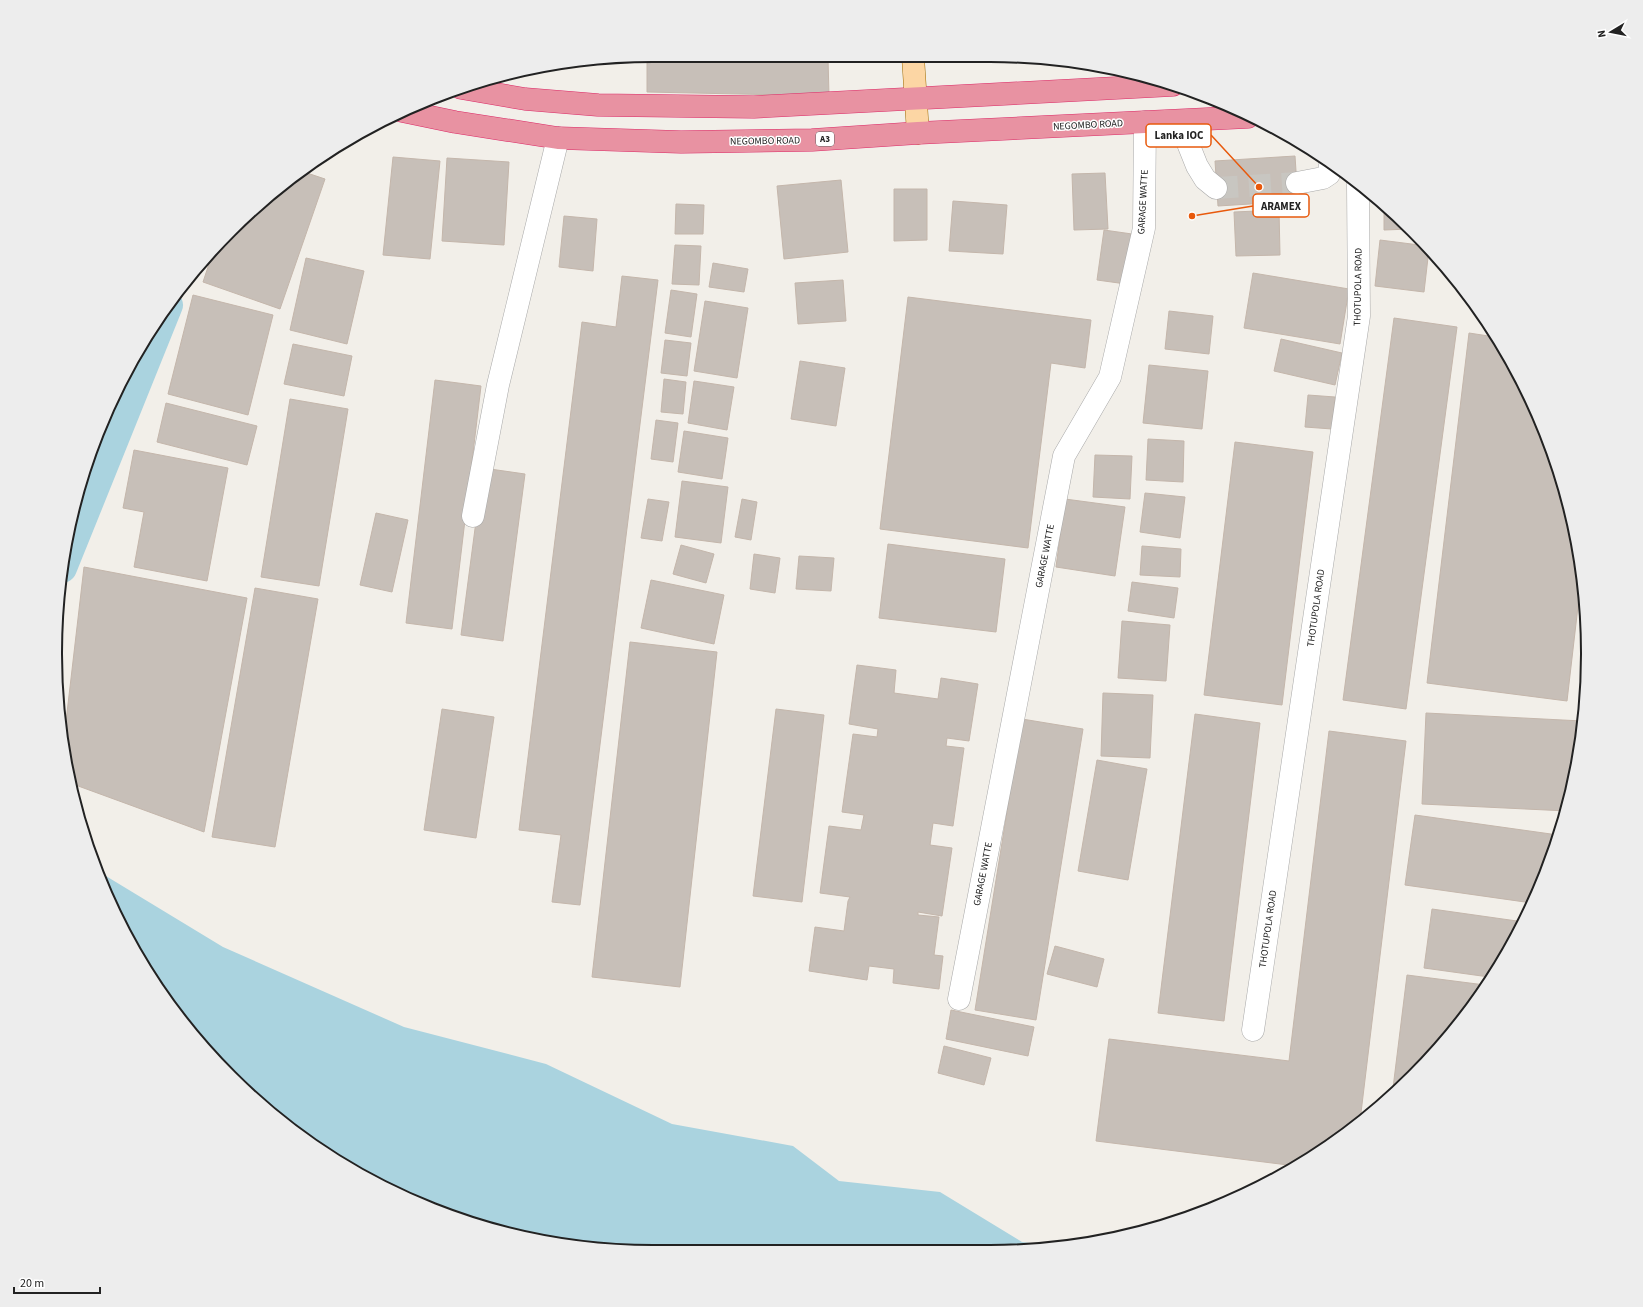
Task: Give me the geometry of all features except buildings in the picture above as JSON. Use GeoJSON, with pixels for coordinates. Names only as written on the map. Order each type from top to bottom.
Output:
{"type":"FeatureCollection","features":[{"type":"Feature","properties":{"kind":"highway"},"geometry":{"type":"LineString","coordinates":[[473,90],[525,99],[598,105],[754,107],[1153,85]]}},
{"type":"Feature","properties":{"kind":"highway","name":"NEGOMBO ROAD"},"geometry":{"type":"LineString","coordinates":[[412,114],[558,138],[689,142],[812,140],[918,133],[1239,118]]}},
{"type":"Feature","properties":{"kind":"main road"},"geometry":{"type":"LineString","coordinates":[[913,62],[918,133]]}},
{"type":"Feature","properties":{"kind":"street"},"geometry":{"type":"LineString","coordinates":[[1179,121],[1197,166],[1205,179],[1216,188]]}},
{"type":"Feature","properties":{"kind":"street","name":"GARAGE WATTE"},"geometry":{"type":"LineString","coordinates":[[959,999],[1064,456],[1110,377],[1144,228],[1145,122]]}},
{"type":"Feature","properties":{"kind":"street"},"geometry":{"type":"LineString","coordinates":[[473,516],[498,385],[558,138]]}},
{"type":"Feature","properties":{"kind":"street"},"geometry":{"type":"LineString","coordinates":[[1297,183],[1322,178],[1329,174],[1329,170]]}},
{"type":"Feature","properties":{"kind":"street","name":"THOTUPOLA ROAD"},"geometry":{"type":"LineString","coordinates":[[1253,1030],[1359,316],[1358,191]]}},
{"type":"Feature","properties":{"kind":"water"},"geometry":{"type":"Polygon","coordinates":[[[105,876],[223,947],[404,1027],[546,1064],[672,1124],[793,1146],[839,1181],[940,1192],[1022,1242],[1034,1243],[990,1245],[615,1244],[538,1234],[463,1214],[427,1200],[358,1166],[325,1145],[293,1123],[235,1072],[184,1014],[162,982],[141,949],[123,915],[105,876]]]}},
{"type":"Feature","properties":{"kind":"waterway"},"geometry":{"type":"LineString","coordinates":[[72,542],[156,334]]}},
{"type":"Feature","properties":{"kind":"tunnel"},"geometry":{"type":"LineString","coordinates":[[1216,188],[1297,183]]}},
{"type":"Feature","properties":{"kind":"place","name":"Lanka IOC"},"geometry":{"type":"Point","coordinates":[1259,187]}},
{"type":"Feature","properties":{"kind":"place","name":"ARAMEX"},"geometry":{"type":"Point","coordinates":[1192,216]}}]}
